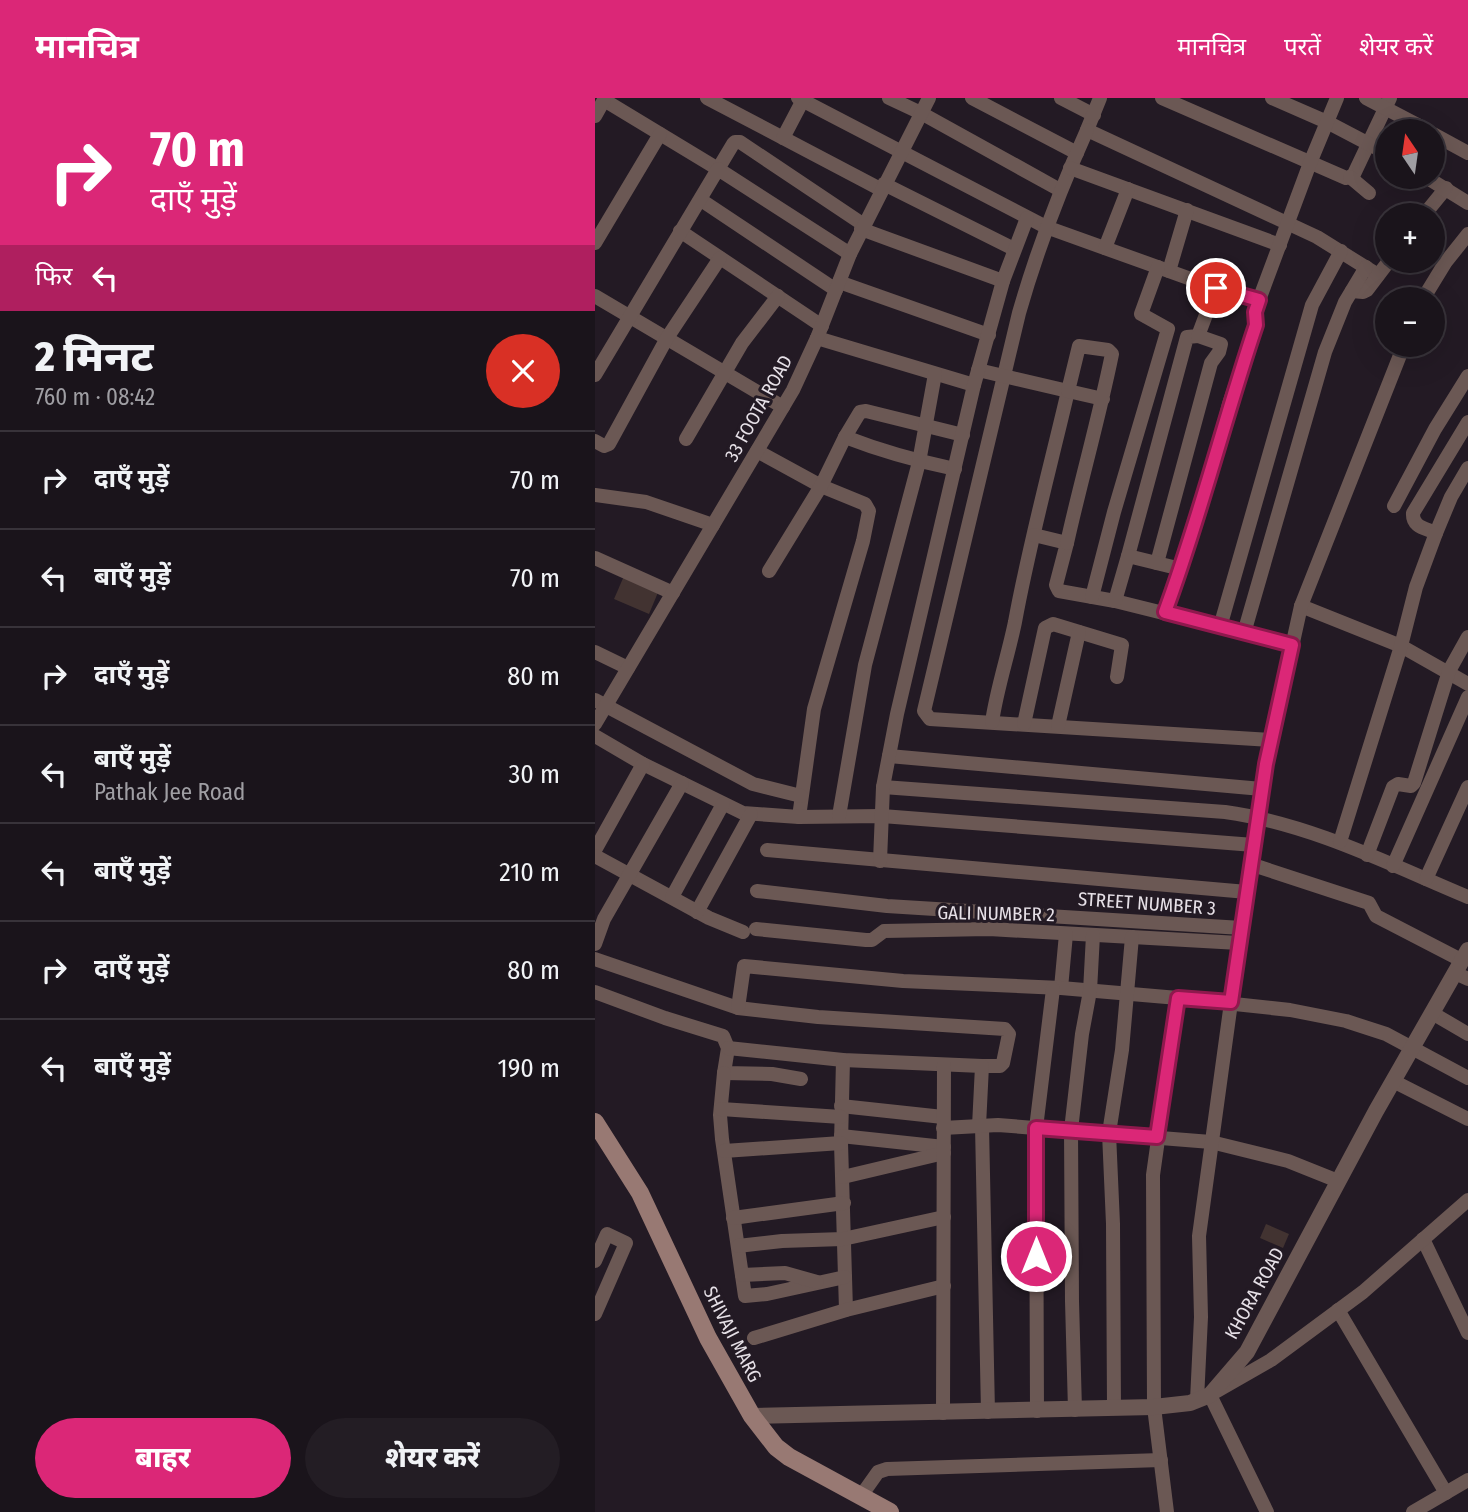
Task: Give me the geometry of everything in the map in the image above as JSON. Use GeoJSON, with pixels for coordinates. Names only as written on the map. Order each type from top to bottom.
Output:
{"type":"FeatureCollection","features":[{"type":"Feature","properties":{"kind":"main road","name":"SHIVAJI MARG"},"geometry":{"type":"LineString","coordinates":[[595,1122],[640,1193],[708,1338],[752,1416],[776,1447],[789,1457],[891,1512]]}},
{"type":"Feature","properties":{"kind":"street"},"geometry":{"type":"LineString","coordinates":[[707,98],[783,138],[1014,249]]}},
{"type":"Feature","properties":{"kind":"street"},"geometry":{"type":"LineString","coordinates":[[889,98],[1060,190]]}},
{"type":"Feature","properties":{"kind":"street","name":"33 FOOTA ROAD"},"geometry":{"type":"LineString","coordinates":[[595,724],[601,703],[628,668],[783,407],[819,332],[850,254],[929,98]]}},
{"type":"Feature","properties":{"kind":"street"},"geometry":{"type":"LineString","coordinates":[[972,98],[1077,153]]}},
{"type":"Feature","properties":{"kind":"street"},"geometry":{"type":"LineString","coordinates":[[1061,98],[1094,115]]}},
{"type":"Feature","properties":{"kind":"street"},"geometry":{"type":"LineString","coordinates":[[1100,98],[1060,190],[1022,300],[924,711],[930,719],[1271,740]]}},
{"type":"Feature","properties":{"kind":"street"},"geometry":{"type":"LineString","coordinates":[[1162,98],[1310,163],[1346,178],[1350,177],[1369,193]]}},
{"type":"Feature","properties":{"kind":"street"},"geometry":{"type":"LineString","coordinates":[[1272,98],[1375,147]]}},
{"type":"Feature","properties":{"kind":"street"},"geometry":{"type":"LineString","coordinates":[[1165,612],[1181,569],[1255,327],[1255,312],[1259,300],[1337,98]]}},
{"type":"Feature","properties":{"kind":"street"},"geometry":{"type":"LineString","coordinates":[[1366,98],[1388,103],[1412,119]]}},
{"type":"Feature","properties":{"kind":"street"},"geometry":{"type":"LineString","coordinates":[[595,116],[605,99],[850,254]]}},
{"type":"Feature","properties":{"kind":"street"},"geometry":{"type":"LineString","coordinates":[[783,138],[802,99],[1046,227],[1216,288],[1259,300]]}},
{"type":"Feature","properties":{"kind":"street"},"geometry":{"type":"LineString","coordinates":[[1350,177],[1388,103]]}},
{"type":"Feature","properties":{"kind":"street"},"geometry":{"type":"LineString","coordinates":[[1087,130],[1317,237],[1372,271]]}},
{"type":"Feature","properties":{"kind":"street"},"geometry":{"type":"LineString","coordinates":[[595,243],[660,134]]}},
{"type":"Feature","properties":{"kind":"street"},"geometry":{"type":"LineString","coordinates":[[1445,140],[1468,153]]}},
{"type":"Feature","properties":{"kind":"street"},"geometry":{"type":"LineString","coordinates":[[595,375],[733,144],[740,142],[863,227],[1003,281]]}},
{"type":"Feature","properties":{"kind":"street"},"geometry":{"type":"LineString","coordinates":[[1070,168],[1280,245]]}},
{"type":"Feature","properties":{"kind":"street"},"geometry":{"type":"LineString","coordinates":[[1434,203],[1446,188],[1468,203]]}},
{"type":"Feature","properties":{"kind":"street"},"geometry":{"type":"LineString","coordinates":[[1105,248],[1128,189]]}},
{"type":"Feature","properties":{"kind":"street"},"geometry":{"type":"LineString","coordinates":[[701,200],[838,286],[989,335]]}},
{"type":"Feature","properties":{"kind":"street"},"geometry":{"type":"LineString","coordinates":[[1092,597],[1168,329],[1141,314],[1187,210]]}},
{"type":"Feature","properties":{"kind":"street"},"geometry":{"type":"LineString","coordinates":[[880,861],[883,787],[889,756],[977,378],[1003,281],[1027,218]]}},
{"type":"Feature","properties":{"kind":"street"},"geometry":{"type":"LineString","coordinates":[[680,231],[778,296],[819,332],[935,374],[977,378],[1004,376],[1103,399]]}},
{"type":"Feature","properties":{"kind":"street"},"geometry":{"type":"LineString","coordinates":[[1430,287],[1468,234]]}},
{"type":"Feature","properties":{"kind":"street"},"geometry":{"type":"LineString","coordinates":[[1220,627],[1310,314],[1324,280],[1341,251]]}},
{"type":"Feature","properties":{"kind":"street"},"geometry":{"type":"LineString","coordinates":[[595,441],[604,446],[609,444],[667,338],[720,258]]}},
{"type":"Feature","properties":{"kind":"street"},"geometry":{"type":"LineString","coordinates":[[1244,633],[1325,352],[1345,302],[1352,291],[1367,290],[1372,271],[1375,269]]}},
{"type":"Feature","properties":{"kind":"street"},"geometry":{"type":"LineString","coordinates":[[1198,336],[1216,288]]}},
{"type":"Feature","properties":{"kind":"street"},"geometry":{"type":"LineString","coordinates":[[595,296],[783,407]]}},
{"type":"Feature","properties":{"kind":"street"},"geometry":{"type":"LineString","coordinates":[[686,439],[754,327],[778,296]]}},
{"type":"Feature","properties":{"kind":"street"},"geometry":{"type":"LineString","coordinates":[[1115,601],[1187,337],[1198,336],[1245,354]]}},
{"type":"Feature","properties":{"kind":"street"},"geometry":{"type":"LineString","coordinates":[[1157,563],[1211,363],[1221,344]]}},
{"type":"Feature","properties":{"kind":"street"},"geometry":{"type":"LineString","coordinates":[[992,722],[997,689],[1079,346],[1108,350],[1112,354],[1056,588],[1064,593],[1165,612],[1292,645]]}},
{"type":"Feature","properties":{"kind":"street"},"geometry":{"type":"LineString","coordinates":[[1267,1512],[1203,1398],[1199,1236],[1250,864],[1271,740],[1292,645],[1301,606],[1399,357]]}},
{"type":"Feature","properties":{"kind":"street"},"geometry":{"type":"LineString","coordinates":[[839,816],[865,665],[919,462],[935,374]]}},
{"type":"Feature","properties":{"kind":"street"},"geometry":{"type":"LineString","coordinates":[[1394,506],[1435,429],[1468,376]]}},
{"type":"Feature","properties":{"kind":"street"},"geometry":{"type":"LineString","coordinates":[[769,571],[821,486],[856,418],[863,411],[963,435]]}},
{"type":"Feature","properties":{"kind":"street"},"geometry":{"type":"LineString","coordinates":[[1436,533],[1416,525],[1413,513],[1468,422]]}},
{"type":"Feature","properties":{"kind":"street"},"geometry":{"type":"LineString","coordinates":[[845,437],[919,462],[955,469]]}},
{"type":"Feature","properties":{"kind":"street"},"geometry":{"type":"LineString","coordinates":[[757,451],[821,486],[865,504],[869,510],[863,541],[814,709],[799,817]]}},
{"type":"Feature","properties":{"kind":"street"},"geometry":{"type":"LineString","coordinates":[[1340,842],[1401,646],[1416,587],[1451,497],[1468,468]]}},
{"type":"Feature","properties":{"kind":"street"},"geometry":{"type":"LineString","coordinates":[[595,495],[646,502],[713,525]]}},
{"type":"Feature","properties":{"kind":"street"},"geometry":{"type":"LineString","coordinates":[[1034,536],[1067,543]]}},
{"type":"Feature","properties":{"kind":"street"},"geometry":{"type":"LineString","coordinates":[[1128,556],[1181,569]]}},
{"type":"Feature","properties":{"kind":"street"},"geometry":{"type":"LineString","coordinates":[[595,558],[673,593]]}},
{"type":"Feature","properties":{"kind":"street"},"geometry":{"type":"LineString","coordinates":[[1301,606],[1401,646],[1468,684]]}},
{"type":"Feature","properties":{"kind":"street"},"geometry":{"type":"LineString","coordinates":[[1024,724],[1045,628],[1053,624],[1122,645],[1117,677]]}},
{"type":"Feature","properties":{"kind":"street"},"geometry":{"type":"LineString","coordinates":[[1058,726],[1079,632]]}},
{"type":"Feature","properties":{"kind":"street"},"geometry":{"type":"LineString","coordinates":[[1367,855],[1393,787],[1398,784],[1411,786],[1414,783],[1448,671],[1468,637]]}},
{"type":"Feature","properties":{"kind":"street"},"geometry":{"type":"LineString","coordinates":[[595,652],[628,668]]}},
{"type":"Feature","properties":{"kind":"street"},"geometry":{"type":"LineString","coordinates":[[1393,866],[1468,697]]}},
{"type":"Feature","properties":{"kind":"street"},"geometry":{"type":"LineString","coordinates":[[601,703],[753,784],[801,796]]}},
{"type":"Feature","properties":{"kind":"street"},"geometry":{"type":"LineString","coordinates":[[595,736],[643,764],[723,804],[751,814],[799,817],[882,816],[1254,845]]}},
{"type":"Feature","properties":{"kind":"street"},"geometry":{"type":"LineString","coordinates":[[889,756],[1262,789]]}},
{"type":"Feature","properties":{"kind":"street"},"geometry":{"type":"LineString","coordinates":[[595,850],[643,764]]}},
{"type":"Feature","properties":{"kind":"street"},"geometry":{"type":"LineString","coordinates":[[595,944],[604,919],[681,783]]}},
{"type":"Feature","properties":{"kind":"street"},"geometry":{"type":"LineString","coordinates":[[883,787],[1258,816],[1340,842],[1468,897]]}},
{"type":"Feature","properties":{"kind":"street"},"geometry":{"type":"LineString","coordinates":[[1426,879],[1468,787]]}},
{"type":"Feature","properties":{"kind":"street"},"geometry":{"type":"LineString","coordinates":[[672,897],[723,804]]}},
{"type":"Feature","properties":{"kind":"street"},"geometry":{"type":"LineString","coordinates":[[697,912],[751,814]]}},
{"type":"Feature","properties":{"kind":"street"},"geometry":{"type":"LineString","coordinates":[[767,850],[1247,892]]}},
{"type":"Feature","properties":{"kind":"street","name":"GALI NUMBER 2"},"geometry":{"type":"LineString","coordinates":[[595,856],[697,912],[750,930],[866,940],[872,940],[884,932],[989,929],[1132,937],[1240,935]]}},
{"type":"Feature","properties":{"kind":"street"},"geometry":{"type":"LineString","coordinates":[[1250,864],[1369,904],[1376,916],[1463,966]]}},
{"type":"Feature","properties":{"kind":"street","name":"STREET NUMBER 3"},"geometry":{"type":"LineString","coordinates":[[757,891],[887,906],[1240,935]]}},
{"type":"Feature","properties":{"kind":"street"},"geometry":{"type":"LineString","coordinates":[[1037,1411],[1036,1128],[1066,934]]}},
{"type":"Feature","properties":{"kind":"street"},"geometry":{"type":"LineString","coordinates":[[1075,1410],[1071,1130],[1082,1034],[1090,991],[1093,935]]}},
{"type":"Feature","properties":{"kind":"street"},"geometry":{"type":"LineString","coordinates":[[1114,1408],[1113,1224],[1109,1133],[1128,994],[1132,937]]}},
{"type":"Feature","properties":{"kind":"street"},"geometry":{"type":"LineString","coordinates":[[595,959],[738,1008],[818,1017],[1005,1029],[1009,1034],[1003,1063],[995,1067],[843,1060],[728,1048]]}},
{"type":"Feature","properties":{"kind":"street"},"geometry":{"type":"LineString","coordinates":[[738,1008],[744,966],[903,981],[1057,988],[1231,1002],[1346,1021],[1387,1034],[1468,1078]]}},
{"type":"Feature","properties":{"kind":"street","name":"KHORA ROAD"},"geometry":{"type":"LineString","coordinates":[[1203,1398],[1247,1352],[1393,1081],[1463,966]]}},
{"type":"Feature","properties":{"kind":"street"},"geometry":{"type":"LineString","coordinates":[[595,992],[664,1018],[723,1036],[728,1048],[721,1109],[724,1151],[744,1294],[749,1297],[845,1277]]}},
{"type":"Feature","properties":{"kind":"street"},"geometry":{"type":"LineString","coordinates":[[1167,1512],[1154,1407],[1153,1175],[1178,998]]}},
{"type":"Feature","properties":{"kind":"street"},"geometry":{"type":"LineString","coordinates":[[1433,1013],[1468,1034]]}},
{"type":"Feature","properties":{"kind":"street"},"geometry":{"type":"LineString","coordinates":[[843,1060],[841,1140],[846,1310]]}},
{"type":"Feature","properties":{"kind":"street"},"geometry":{"type":"LineString","coordinates":[[943,1413],[944,1065]]}},
{"type":"Feature","properties":{"kind":"street"},"geometry":{"type":"LineString","coordinates":[[982,1066],[988,1412]]}},
{"type":"Feature","properties":{"kind":"street"},"geometry":{"type":"LineString","coordinates":[[724,1073],[772,1074],[801,1079]]}},
{"type":"Feature","properties":{"kind":"street"},"geometry":{"type":"LineString","coordinates":[[1393,1081],[1468,1119]]}},
{"type":"Feature","properties":{"kind":"street"},"geometry":{"type":"LineString","coordinates":[[721,1109],[841,1112],[981,1126],[1071,1130],[1211,1142],[1288,1161],[1338,1181]]}},
{"type":"Feature","properties":{"kind":"street"},"geometry":{"type":"LineString","coordinates":[[724,1151],[841,1140],[944,1150]]}},
{"type":"Feature","properties":{"kind":"street"},"geometry":{"type":"LineString","coordinates":[[843,1177],[944,1150]]}},
{"type":"Feature","properties":{"kind":"street"},"geometry":{"type":"LineString","coordinates":[[752,1416],[1154,1407],[1203,1398],[1271,1360],[1338,1310],[1468,1200]]}},
{"type":"Feature","properties":{"kind":"street"},"geometry":{"type":"LineString","coordinates":[[733,1218],[844,1203]]}},
{"type":"Feature","properties":{"kind":"street"},"geometry":{"type":"LineString","coordinates":[[738,1246],[843,1239],[944,1217]]}},
{"type":"Feature","properties":{"kind":"street"},"geometry":{"type":"LineString","coordinates":[[595,1261],[607,1234],[626,1243],[595,1314]]}},
{"type":"Feature","properties":{"kind":"street"},"geometry":{"type":"LineString","coordinates":[[1423,1239],[1468,1333]]}},
{"type":"Feature","properties":{"kind":"street"},"geometry":{"type":"LineString","coordinates":[[742,1275],[785,1273],[818,1283]]}},
{"type":"Feature","properties":{"kind":"street"},"geometry":{"type":"LineString","coordinates":[[754,1338],[846,1310],[944,1286]]}},
{"type":"Feature","properties":{"kind":"street"},"geometry":{"type":"LineString","coordinates":[[1338,1310],[1446,1493]]}},
{"type":"Feature","properties":{"kind":"street"},"geometry":{"type":"LineString","coordinates":[[861,1496],[878,1472],[887,1469],[1161,1460]]}},
{"type":"Feature","properties":{"kind":"street"},"geometry":{"type":"LineString","coordinates":[[1413,1512],[1468,1480]]}},
{"type":"Feature","properties":{"kind":"building"},"geometry":{"type":"Polygon","coordinates":[[[624,576],[659,590],[649,614],[614,599],[624,576]]]}},
{"type":"Feature","properties":{"kind":"building"},"geometry":{"type":"Polygon","coordinates":[[[1266,1224],[1289,1234],[1283,1248],[1260,1238],[1266,1224]]]}},
{"type":"Feature","properties":{"kind":"route"},"geometry":{"type":"LineString","coordinates":[[1036,1256],[1036,1128],[1157,1137],[1178,998],[1231,1002],[1266,764],[1292,645],[1165,612],[1181,569],[1213,468],[1229,404],[1256,325],[1255,312],[1259,300],[1216,288]]}}]}
